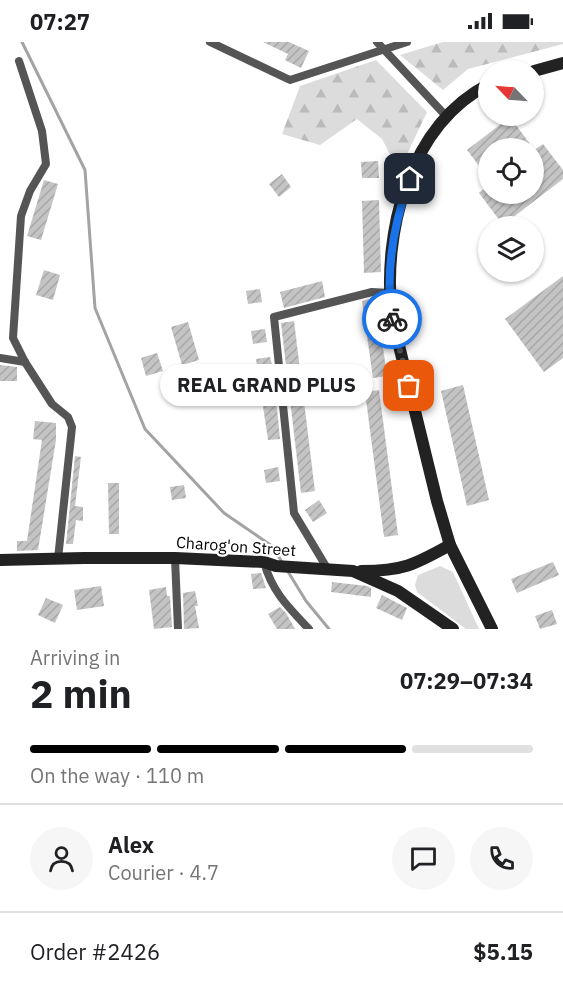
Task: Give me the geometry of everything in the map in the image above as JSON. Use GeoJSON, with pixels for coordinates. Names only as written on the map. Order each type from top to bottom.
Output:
{"type":"FeatureCollection","features":[{"type":"Feature","properties":{"kind":"main road"},"geometry":{"type":"LineString","coordinates":[[544,68],[563,63]]}},
{"type":"Feature","properties":{"kind":"main road"},"geometry":{"type":"LineString","coordinates":[[478,91],[446,117],[419,157],[402,202],[391,247],[389,293],[392,318],[450,545],[492,629]]}},
{"type":"Feature","properties":{"kind":"main road"},"geometry":{"type":"LineString","coordinates":[[354,571],[400,569],[415,565],[450,545]]}},
{"type":"Feature","properties":{"kind":"main road","name":"Charog'on Street"},"geometry":{"type":"LineString","coordinates":[[0,560],[175,558],[354,571],[398,591],[453,629]]}},
{"type":"Feature","properties":{"kind":"street"},"geometry":{"type":"LineString","coordinates":[[210,42],[290,80],[380,45],[407,42]]}},
{"type":"Feature","properties":{"kind":"street"},"geometry":{"type":"LineString","coordinates":[[380,45],[446,117]]}},
{"type":"Feature","properties":{"kind":"street"},"geometry":{"type":"LineString","coordinates":[[19,62],[42,130],[46,164],[30,191],[21,216],[13,338],[25,362],[52,404],[68,417],[72,427],[58,559]]}},
{"type":"Feature","properties":{"kind":"street"},"geometry":{"type":"LineString","coordinates":[[327,568],[294,513],[274,317],[372,292],[389,293]]}},
{"type":"Feature","properties":{"kind":"street"},"geometry":{"type":"LineString","coordinates":[[0,358],[25,362]]}},
{"type":"Feature","properties":{"kind":"street"},"geometry":{"type":"LineString","coordinates":[[175,558],[178,629]]}},
{"type":"Feature","properties":{"kind":"street"},"geometry":{"type":"LineString","coordinates":[[270,564],[268,580],[282,601],[309,629]]}},
{"type":"Feature","properties":{"kind":"green space"},"geometry":{"type":"Polygon","coordinates":[[[443,42],[563,42],[563,44],[502,60],[478,60],[478,66],[468,69],[443,90],[400,55],[443,42]]]}},
{"type":"Feature","properties":{"kind":"green space"},"geometry":{"type":"Polygon","coordinates":[[[376,60],[427,112],[399,171],[382,139],[357,119],[320,145],[282,134],[300,86],[376,60]]]}},
{"type":"Feature","properties":{"kind":"green space"},"geometry":{"type":"Polygon","coordinates":[[[440,566],[453,572],[479,629],[466,629],[417,592],[415,585],[418,575],[440,566]]]}},
{"type":"Feature","properties":{"kind":"building"},"geometry":{"type":"Polygon","coordinates":[[[263,42],[289,42],[309,51],[301,68],[285,60],[288,54],[263,42]]]}},
{"type":"Feature","properties":{"kind":"building"},"geometry":{"type":"Polygon","coordinates":[[[498,126],[517,126],[526,138],[483,138],[498,126]]]}},
{"type":"Feature","properties":{"kind":"building"},"geometry":{"type":"Polygon","coordinates":[[[478,142],[478,164],[467,150],[478,142]]]}},
{"type":"Feature","properties":{"kind":"building"},"geometry":{"type":"Polygon","coordinates":[[[544,145],[563,170],[563,179],[544,194],[544,145]]]}},
{"type":"Feature","properties":{"kind":"building"},"geometry":{"type":"Polygon","coordinates":[[[378,161],[379,178],[362,178],[361,162],[378,161]]]}},
{"type":"Feature","properties":{"kind":"building"},"geometry":{"type":"Polygon","coordinates":[[[282,174],[291,187],[279,197],[269,184],[282,174]]]}},
{"type":"Feature","properties":{"kind":"building"},"geometry":{"type":"Polygon","coordinates":[[[44,180],[58,184],[41,240],[27,236],[44,180]]]}},
{"type":"Feature","properties":{"kind":"building"},"geometry":{"type":"Polygon","coordinates":[[[379,200],[381,272],[364,273],[362,201],[379,200]]]}},
{"type":"Feature","properties":{"kind":"building"},"geometry":{"type":"Polygon","coordinates":[[[487,204],[530,204],[515,216],[496,216],[487,204]]]}},
{"type":"Feature","properties":{"kind":"building"},"geometry":{"type":"Polygon","coordinates":[[[44,270],[60,275],[53,300],[36,295],[44,270]]]}},
{"type":"Feature","properties":{"kind":"building"},"geometry":{"type":"Polygon","coordinates":[[[563,276],[563,358],[544,372],[505,319],[563,276]]]}},
{"type":"Feature","properties":{"kind":"building"},"geometry":{"type":"Polygon","coordinates":[[[322,281],[325,297],[284,308],[280,292],[322,281]]]}},
{"type":"Feature","properties":{"kind":"building"},"geometry":{"type":"Polygon","coordinates":[[[260,289],[262,302],[248,304],[246,291],[260,289]]]}},
{"type":"Feature","properties":{"kind":"building"},"geometry":{"type":"Polygon","coordinates":[[[376,299],[387,376],[373,378],[362,301],[376,299]]]}},
{"type":"Feature","properties":{"kind":"building"},"geometry":{"type":"Polygon","coordinates":[[[294,321],[315,491],[301,493],[281,323],[294,321]]]}},
{"type":"Feature","properties":{"kind":"building"},"geometry":{"type":"Polygon","coordinates":[[[188,322],[199,360],[182,365],[171,327],[188,322]]]}},
{"type":"Feature","properties":{"kind":"building"},"geometry":{"type":"Polygon","coordinates":[[[265,329],[267,342],[253,344],[251,331],[265,329]]]}},
{"type":"Feature","properties":{"kind":"building"},"geometry":{"type":"Polygon","coordinates":[[[157,353],[163,371],[146,376],[141,358],[157,353]]]}},
{"type":"Feature","properties":{"kind":"building"},"geometry":{"type":"Polygon","coordinates":[[[270,357],[280,439],[268,440],[256,359],[270,357]]]}},
{"type":"Feature","properties":{"kind":"building"},"geometry":{"type":"Polygon","coordinates":[[[0,365],[17,367],[17,381],[0,381],[0,365]]]}},
{"type":"Feature","properties":{"kind":"building"},"geometry":{"type":"Polygon","coordinates":[[[463,385],[489,500],[467,506],[441,391],[463,385]]]}},
{"type":"Feature","properties":{"kind":"building"},"geometry":{"type":"Polygon","coordinates":[[[379,390],[398,535],[384,537],[365,392],[379,390]]]}},
{"type":"Feature","properties":{"kind":"building"},"geometry":{"type":"Polygon","coordinates":[[[35,421],[56,423],[56,440],[38,550],[17,551],[17,541],[27,541],[42,440],[33,439],[35,421]]]}},
{"type":"Feature","properties":{"kind":"building"},"geometry":{"type":"Polygon","coordinates":[[[75,456],[81,457],[75,506],[83,507],[83,521],[76,520],[73,544],[66,544],[75,456]]]}},
{"type":"Feature","properties":{"kind":"building"},"geometry":{"type":"Polygon","coordinates":[[[278,467],[280,481],[266,483],[264,470],[278,467]]]}},
{"type":"Feature","properties":{"kind":"building"},"geometry":{"type":"Polygon","coordinates":[[[108,483],[119,483],[119,534],[109,534],[108,483]]]}},
{"type":"Feature","properties":{"kind":"building"},"geometry":{"type":"Polygon","coordinates":[[[184,485],[186,498],[172,500],[170,487],[184,485]]]}},
{"type":"Feature","properties":{"kind":"building"},"geometry":{"type":"Polygon","coordinates":[[[319,500],[327,513],[313,522],[305,510],[319,500]]]}},
{"type":"Feature","properties":{"kind":"building"},"geometry":{"type":"Polygon","coordinates":[[[553,562],[559,575],[517,593],[511,579],[553,562]]]}},
{"type":"Feature","properties":{"kind":"building"},"geometry":{"type":"Polygon","coordinates":[[[261,573],[266,588],[253,589],[251,574],[261,573]]]}},
{"type":"Feature","properties":{"kind":"building"},"geometry":{"type":"Polygon","coordinates":[[[332,582],[367,586],[371,588],[371,597],[331,592],[332,582]]]}},
{"type":"Feature","properties":{"kind":"building"},"geometry":{"type":"Polygon","coordinates":[[[101,586],[104,606],[77,610],[74,590],[101,586]]]}},
{"type":"Feature","properties":{"kind":"building"},"geometry":{"type":"Polygon","coordinates":[[[166,587],[167,596],[170,596],[172,627],[154,629],[149,590],[166,587]]]}},
{"type":"Feature","properties":{"kind":"building"},"geometry":{"type":"Polygon","coordinates":[[[195,591],[199,628],[184,629],[183,593],[195,591]]]}},
{"type":"Feature","properties":{"kind":"building"},"geometry":{"type":"Polygon","coordinates":[[[382,595],[407,608],[402,620],[376,608],[382,595]]]}},
{"type":"Feature","properties":{"kind":"building"},"geometry":{"type":"Polygon","coordinates":[[[46,598],[63,605],[55,623],[38,615],[46,598]]]}},
{"type":"Feature","properties":{"kind":"building"},"geometry":{"type":"Polygon","coordinates":[[[280,607],[295,629],[277,629],[268,614],[280,607]]]}},
{"type":"Feature","properties":{"kind":"building"},"geometry":{"type":"Polygon","coordinates":[[[552,610],[557,624],[540,629],[535,616],[552,610]]]}},
{"type":"Feature","properties":{"kind":"waterway"},"geometry":{"type":"LineString","coordinates":[[22,42],[85,170],[95,308],[145,429],[224,513],[272,546],[282,562]]}},
{"type":"Feature","properties":{"kind":"waterway"},"geometry":{"type":"LineString","coordinates":[[287,570],[306,601],[329,629]]}},
{"type":"Feature","properties":{"kind":"way so far"},"geometry":{"type":"LineString","coordinates":[[392,319],[409,386]]}},
{"type":"Feature","properties":{"kind":"place","name":"REAL GRAND PLUS"},"geometry":{"type":"Point","coordinates":[409,386]}},
{"type":"Feature","properties":{"kind":"route"},"geometry":{"type":"LineString","coordinates":[[392,319],[389,293],[391,247],[410,179]]}}]}
